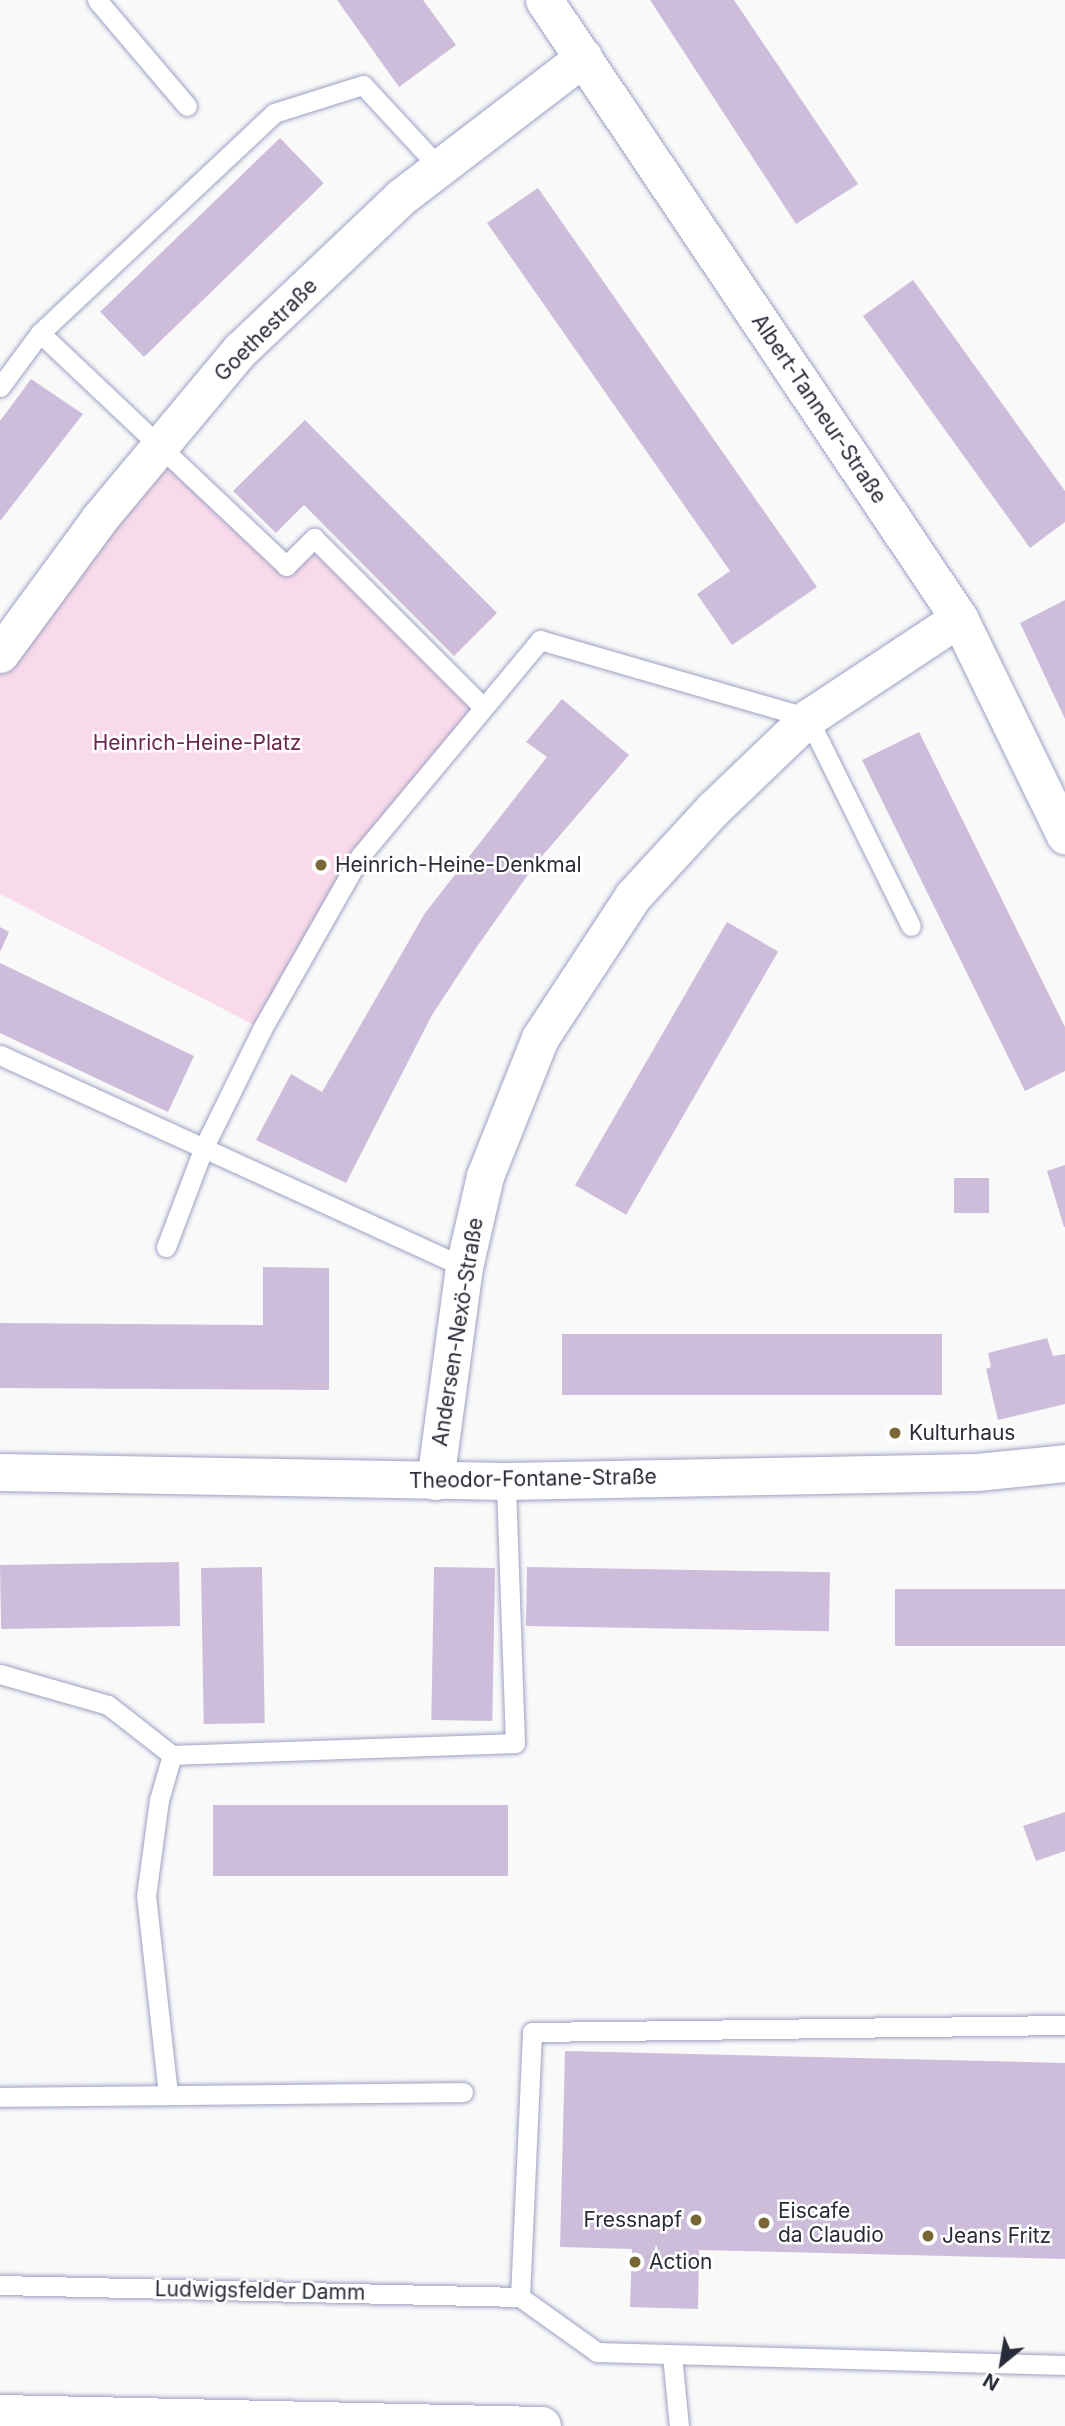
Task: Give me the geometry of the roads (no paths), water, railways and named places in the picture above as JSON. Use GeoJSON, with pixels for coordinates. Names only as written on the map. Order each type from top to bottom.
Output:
{"type":"FeatureCollection","features":[{"type":"Feature","properties":{"kind":"highway"},"geometry":{"type":"LineString","coordinates":[[0,2414],[542,2426]]}},
{"type":"Feature","properties":{"kind":"street","name":"Albert-Tanneur-Straße"},"geometry":{"type":"LineString","coordinates":[[544,0],[959,618],[1065,835]]}},
{"type":"Feature","properties":{"kind":"street","name":"Goethestraße"},"geometry":{"type":"LineString","coordinates":[[0,654],[160,446],[240,350],[401,197],[584,57]]}},
{"type":"Feature","properties":{"kind":"street","name":"Andersen-Nexö-Straße"},"geometry":{"type":"LineString","coordinates":[[435,1481],[464,1267],[485,1176],[540,1038],[633,896],[713,809],[808,718],[959,618]]}},
{"type":"Feature","properties":{"kind":"street","name":"Theodor-Fontane-Straße"},"geometry":{"type":"LineString","coordinates":[[0,1472],[506,1481],[977,1472],[1065,1463]]}},
{"type":"Feature","properties":{"kind":"lane"},"geometry":{"type":"LineString","coordinates":[[97,0],[187,106]]}},
{"type":"Feature","properties":{"kind":"lane"},"geometry":{"type":"LineString","coordinates":[[0,387],[40,333],[274,113],[363,85],[439,167]]}},
{"type":"Feature","properties":{"kind":"lane"},"geometry":{"type":"LineString","coordinates":[[40,333],[286,566],[314,538],[483,707]]}},
{"type":"Feature","properties":{"kind":"lane"},"geometry":{"type":"LineString","coordinates":[[166,1247],[204,1147],[262,1029],[361,855],[540,640],[808,718],[911,926]]}},
{"type":"Feature","properties":{"kind":"lane"},"geometry":{"type":"LineString","coordinates":[[0,1055],[464,1267]]}},
{"type":"Feature","properties":{"kind":"lane"},"geometry":{"type":"LineString","coordinates":[[0,1674],[107,1705],[172,1755],[515,1743],[506,1481]]}},
{"type":"Feature","properties":{"kind":"lane"},"geometry":{"type":"LineString","coordinates":[[168,2094],[146,1895],[159,1800],[172,1755]]}},
{"type":"Feature","properties":{"kind":"lane"},"geometry":{"type":"LineString","coordinates":[[1065,2025],[532,2032],[520,2297],[597,2352],[1065,2365]]}},
{"type":"Feature","properties":{"kind":"lane"},"geometry":{"type":"LineString","coordinates":[[0,2097],[463,2092]]}},
{"type":"Feature","properties":{"kind":"lane","name":"Ludwigsfelder Damm"},"geometry":{"type":"LineString","coordinates":[[0,2285],[520,2297]]}},
{"type":"Feature","properties":{"kind":"lane"},"geometry":{"type":"LineString","coordinates":[[672,2355],[678,2426]]}},
{"type":"Feature","properties":{"kind":"place","name":"Heinrich-Heine-Denkmal"},"geometry":{"type":"Point","coordinates":[321,865]}},
{"type":"Feature","properties":{"kind":"place","name":"Kulturhaus"},"geometry":{"type":"Point","coordinates":[895,1433]}},
{"type":"Feature","properties":{"kind":"place","name":"Fressnapf"},"geometry":{"type":"Point","coordinates":[696,2220]}},
{"type":"Feature","properties":{"kind":"place","name":"Eiscafe da Claudio"},"geometry":{"type":"Point","coordinates":[764,2223]}},
{"type":"Feature","properties":{"kind":"place","name":"Jeans Fritz"},"geometry":{"type":"Point","coordinates":[928,2236]}},
{"type":"Feature","properties":{"kind":"place","name":"Action"},"geometry":{"type":"Point","coordinates":[635,2262]}},
{"type":"Feature","properties":{"kind":"park label","name":"Heinrich-Heine-Platz"},"geometry":{"type":"Point","coordinates":[197,743]}}]}
